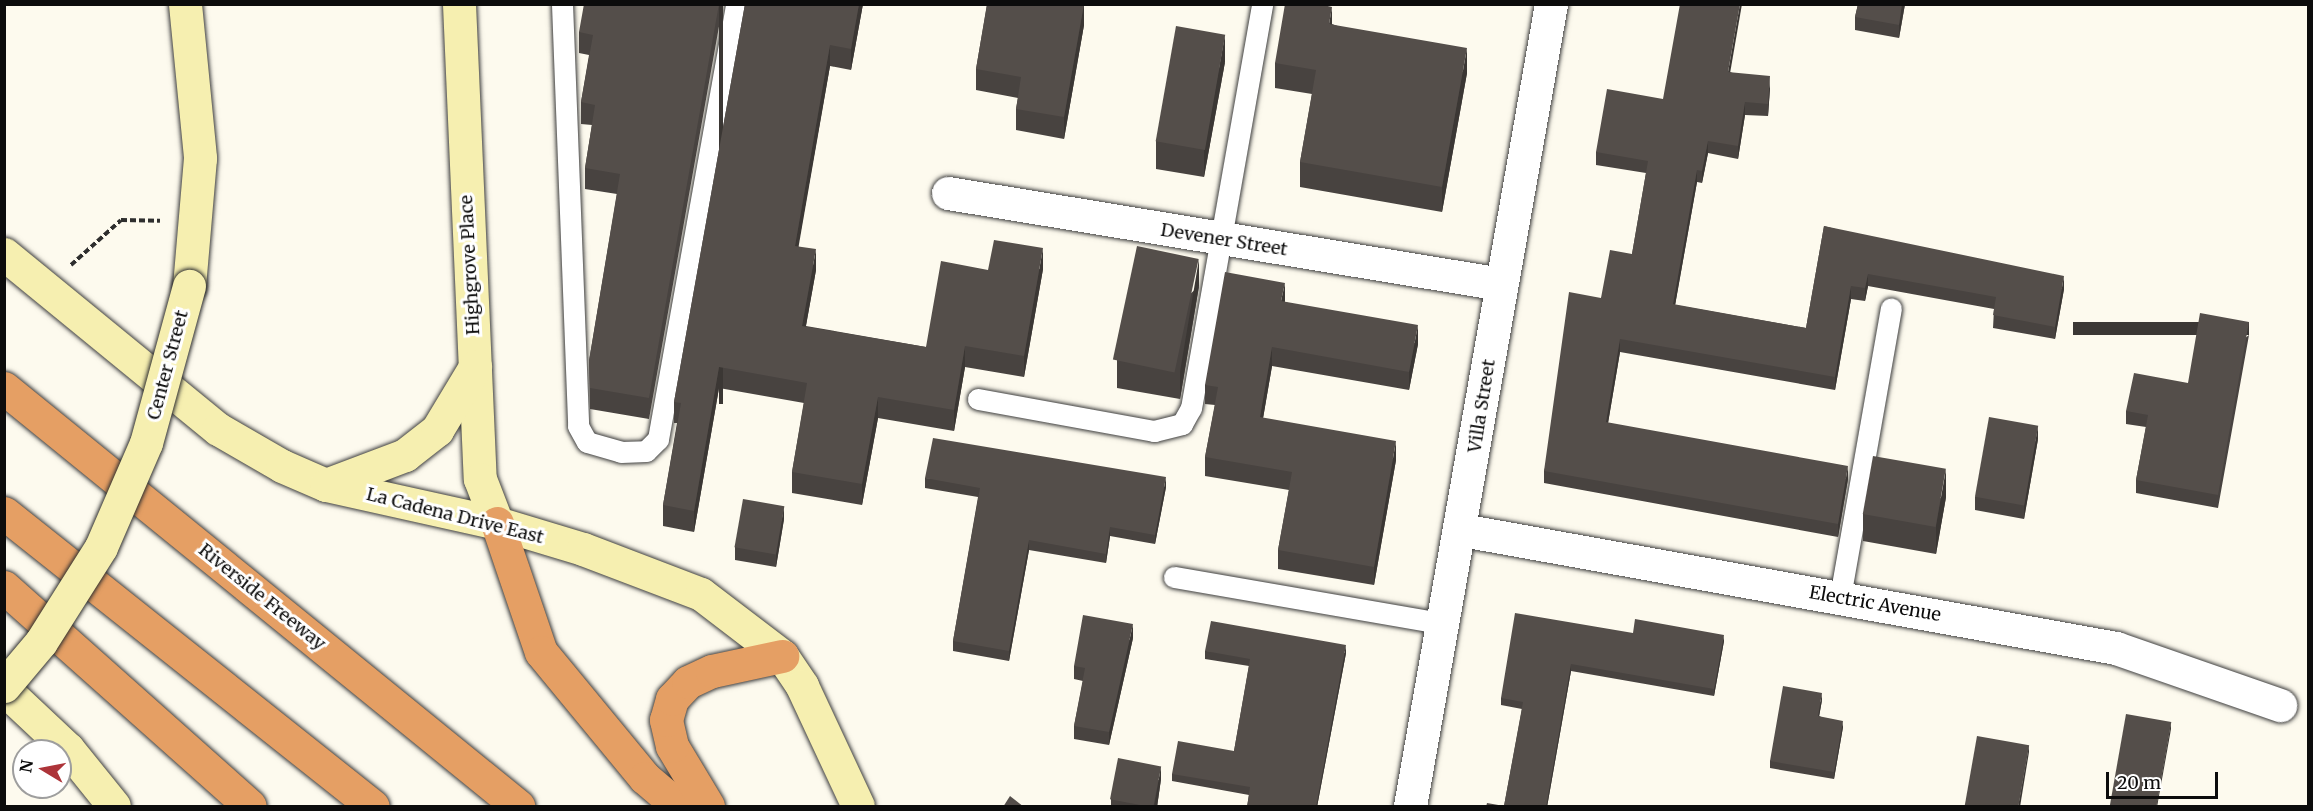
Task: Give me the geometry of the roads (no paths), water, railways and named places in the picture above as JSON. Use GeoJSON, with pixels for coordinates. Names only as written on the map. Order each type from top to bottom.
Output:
{"type":"FeatureCollection","features":[{"type":"Feature","properties":{"kind":"highway","name":"Riverside Freeway"},"geometry":{"type":"LineString","coordinates":[[4,388],[518,807]]}},
{"type":"Feature","properties":{"kind":"highway"},"geometry":{"type":"LineString","coordinates":[[4,513],[373,807]]}},
{"type":"Feature","properties":{"kind":"highway"},"geometry":{"type":"LineString","coordinates":[[496,523],[541,652],[645,778],[678,807]]}},
{"type":"Feature","properties":{"kind":"highway"},"geometry":{"type":"LineString","coordinates":[[4,587],[250,807]]}},
{"type":"Feature","properties":{"kind":"highway"},"geometry":{"type":"LineString","coordinates":[[708,807],[672,746],[666,720],[672,699],[688,682],[712,671],[782,656]]}},
{"type":"Feature","properties":{"kind":"main road","name":"Center Street"},"geometry":{"type":"LineString","coordinates":[[4,688],[41,642],[101,547],[146,443],[189,286],[200,158],[185,4]]}},
{"type":"Feature","properties":{"kind":"main road","name":"Highgrove Place"},"geometry":{"type":"LineString","coordinates":[[459,4],[480,479],[496,523]]}},
{"type":"Feature","properties":{"kind":"main road","name":"La Cadena Drive East"},"geometry":{"type":"LineString","coordinates":[[4,254],[218,429],[326,485],[496,523],[654,572],[701,594],[782,656],[802,686],[858,807]]}},
{"type":"Feature","properties":{"kind":"main road"},"geometry":{"type":"LineString","coordinates":[[326,485],[405,455],[421,443],[436,430],[475,367]]}},
{"type":"Feature","properties":{"kind":"main road"},"geometry":{"type":"LineString","coordinates":[[4,688],[68,749],[114,807]]}},
{"type":"Feature","properties":{"kind":"street","name":"Villa Street"},"geometry":{"type":"LineString","coordinates":[[1410,807],[1462,530],[1501,284],[1551,4]]}},
{"type":"Feature","properties":{"kind":"street","name":"Devener Street"},"geometry":{"type":"LineString","coordinates":[[948,193],[1222,240],[1501,284]]}},
{"type":"Feature","properties":{"kind":"street","name":"Electric Avenue"},"geometry":{"type":"LineString","coordinates":[[1462,530],[2116,648],[2280,705]]}},
{"type":"Feature","properties":{"kind":"lane"},"geometry":{"type":"LineString","coordinates":[[562,4],[578,426],[587,441],[621,452],[646,451],[658,439],[736,4]]}},
{"type":"Feature","properties":{"kind":"lane"},"geometry":{"type":"LineString","coordinates":[[978,399],[1154,431],[1182,424],[1191,408],[1262,4]]}},
{"type":"Feature","properties":{"kind":"lane"},"geometry":{"type":"LineString","coordinates":[[1840,597],[1891,308]]}},
{"type":"Feature","properties":{"kind":"lane"},"geometry":{"type":"LineString","coordinates":[[1174,577],[1444,624]]}}]}
